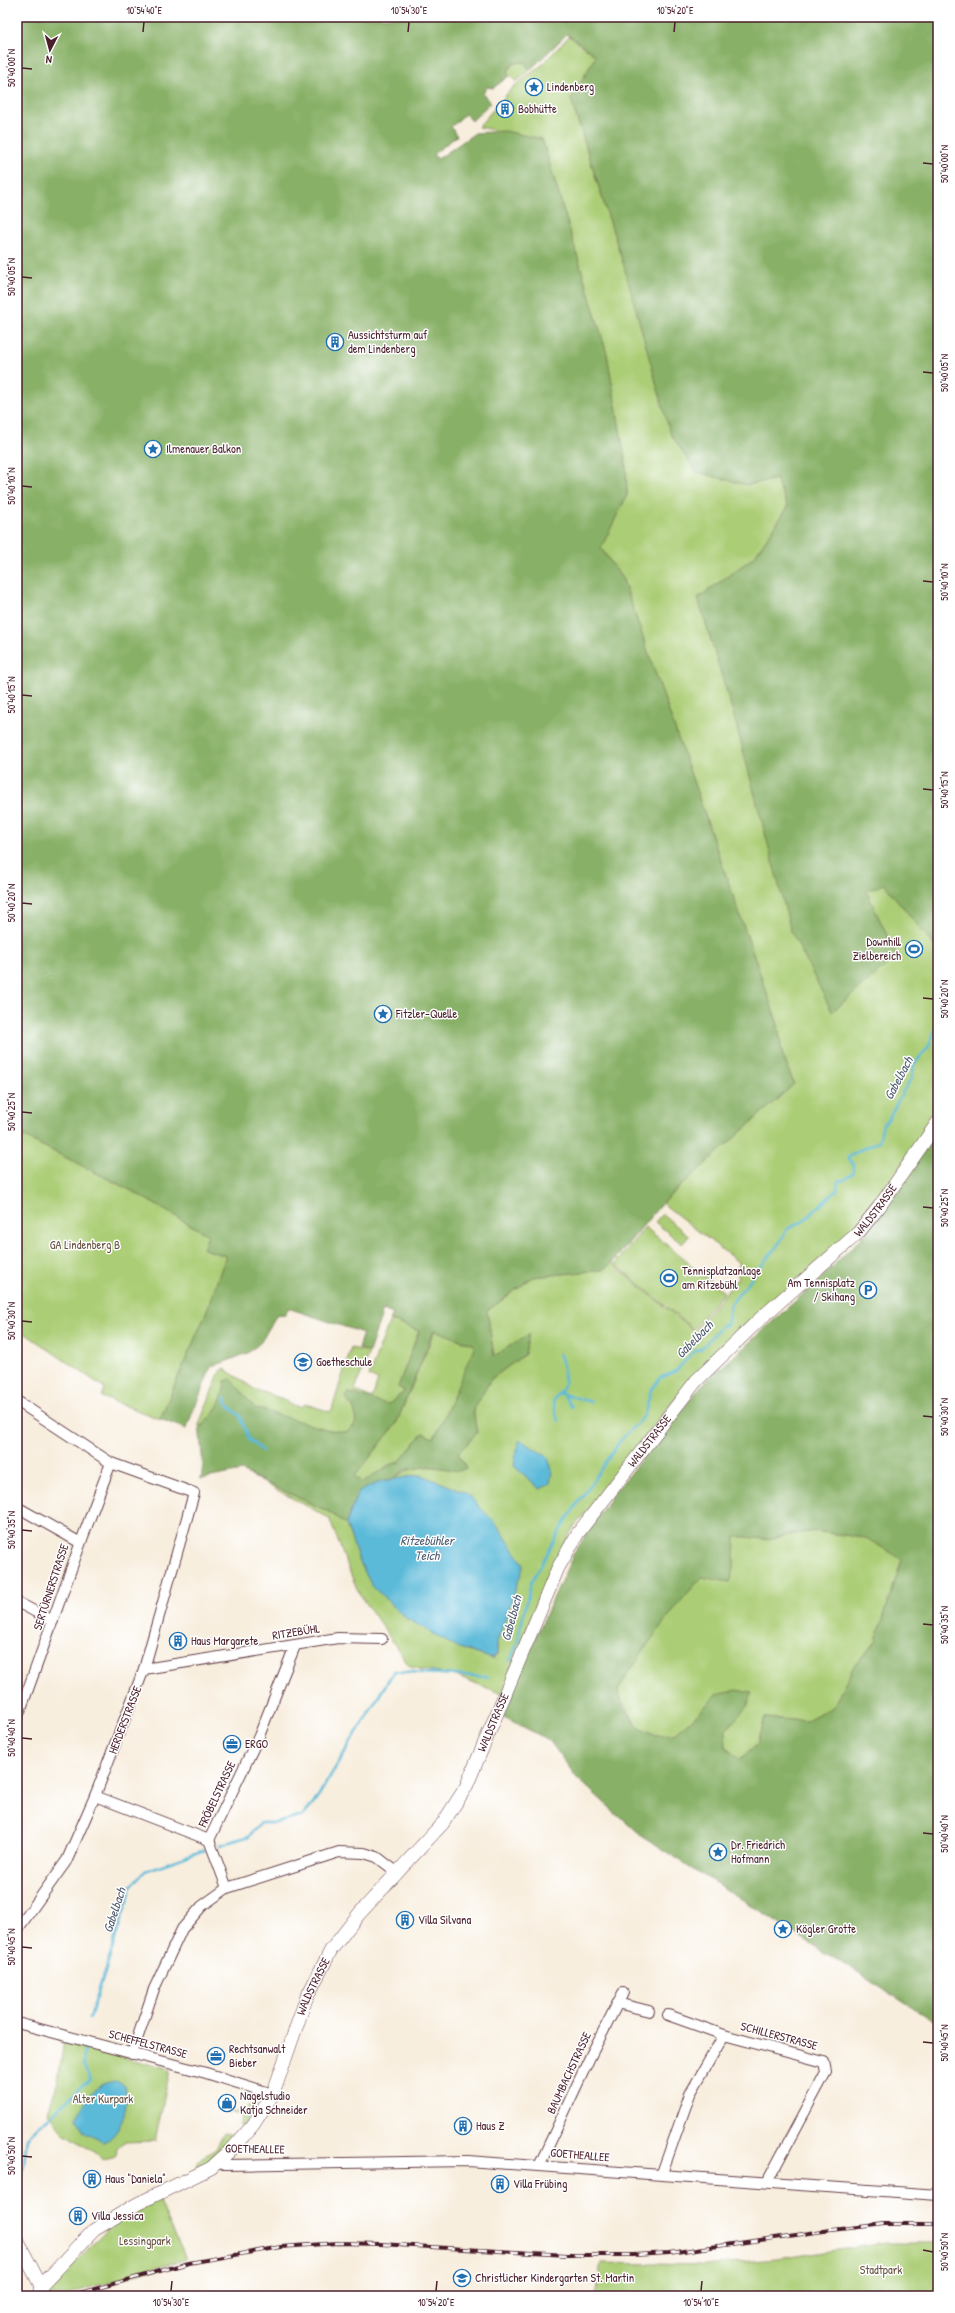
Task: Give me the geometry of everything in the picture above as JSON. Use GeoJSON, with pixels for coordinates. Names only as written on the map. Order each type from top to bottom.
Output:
{"type":"FeatureCollection","features":[{"type":"Feature","properties":{"kind":"street","name":"WALDSTRASSE"},"geometry":{"type":"LineString","coordinates":[[40,2291],[80,2243],[104,2222],[219,2162],[253,2125],[273,2094],[306,1999],[320,1970],[344,1932],[443,1823],[466,1787],[558,1568],[578,1533],[594,1510],[696,1381],[760,1318],[858,1233],[879,1207],[938,1122]]}},
{"type":"Feature","properties":{"kind":"street"},"geometry":{"type":"LineString","coordinates":[[17,1401],[111,1463]]}},
{"type":"Feature","properties":{"kind":"street","name":"HERDERSTRASSE"},"geometry":{"type":"LineString","coordinates":[[17,1930],[67,1860],[95,1796],[144,1670],[194,1493],[111,1463]]}},
{"type":"Feature","properties":{"kind":"street","name":"SERTÜRNERSTRASSE"},"geometry":{"type":"LineString","coordinates":[[17,1719],[53,1621],[79,1542],[111,1463]]}},
{"type":"Feature","properties":{"kind":"street"},"geometry":{"type":"LineString","coordinates":[[17,1507],[79,1542]]}},
{"type":"Feature","properties":{"kind":"street"},"geometry":{"type":"LineString","coordinates":[[17,1602],[53,1621]]}},
{"type":"Feature","properties":{"kind":"street","name":"RITZEBÜHL"},"geometry":{"type":"LineString","coordinates":[[144,1670],[189,1661],[295,1646],[338,1638],[382,1639]]}},
{"type":"Feature","properties":{"kind":"street","name":"FRÖBELSTRASSE"},"geometry":{"type":"LineString","coordinates":[[95,1796],[209,1840],[259,1736],[295,1646]]}},
{"type":"Feature","properties":{"kind":"street"},"geometry":{"type":"LineString","coordinates":[[209,1840],[227,1888]]}},
{"type":"Feature","properties":{"kind":"street"},"geometry":{"type":"LineString","coordinates":[[132,2054],[154,1989],[182,1929],[202,1906],[227,1888],[339,1852],[364,1853],[378,1857],[398,1873]]}},
{"type":"Feature","properties":{"kind":"street","name":"BAUMBACHSTRASSE"},"geometry":{"type":"LineString","coordinates":[[540,2164],[617,2003],[624,1993]]}},
{"type":"Feature","properties":{"kind":"street"},"geometry":{"type":"LineString","coordinates":[[617,2003],[649,2011]]}},
{"type":"Feature","properties":{"kind":"street","name":"SCHILLERSTRASSE"},"geometry":{"type":"LineString","coordinates":[[668,2016],[724,2034],[824,2062],[826,2072],[767,2182]]}},
{"type":"Feature","properties":{"kind":"street","name":"SCHEFFELSTRASSE"},"geometry":{"type":"LineString","coordinates":[[17,2023],[206,2073],[273,2094]]}},
{"type":"Feature","properties":{"kind":"street"},"geometry":{"type":"LineString","coordinates":[[662,2173],[690,2094],[724,2034]]}},
{"type":"Feature","properties":{"kind":"street","name":"GOETHEALLEE"},"geometry":{"type":"LineString","coordinates":[[219,2162],[224,2164],[468,2161],[540,2164],[938,2195]]}},
{"type":"Feature","properties":{"kind":"street"},"geometry":{"type":"LineString","coordinates":[[17,2240],[40,2291]]}},
{"type":"Feature","properties":{"kind":"green space"},"geometry":{"type":"Polygon","coordinates":[[[17,17],[938,17],[938,945],[936,948],[884,884],[866,891],[897,956],[832,1012],[791,931],[732,709],[698,598],[754,557],[788,507],[776,479],[747,485],[696,472],[670,433],[623,263],[571,99],[596,56],[567,34],[530,70],[524,62],[513,63],[507,72],[509,76],[493,88],[487,87],[483,94],[491,102],[472,121],[465,114],[451,127],[457,136],[433,154],[438,159],[475,133],[505,131],[542,139],[607,354],[626,465],[627,495],[601,548],[623,580],[778,1025],[782,1053],[794,1084],[662,1203],[612,1263],[602,1270],[533,1277],[487,1311],[494,1356],[529,1334],[525,1354],[491,1379],[473,1410],[477,1433],[458,1453],[466,1468],[459,1471],[430,1466],[405,1470],[391,1480],[381,1482],[358,1492],[346,1524],[329,1512],[242,1471],[201,1479],[203,1465],[199,1424],[202,1427],[215,1411],[224,1390],[225,1381],[231,1379],[255,1408],[329,1430],[346,1432],[354,1426],[357,1420],[353,1407],[345,1397],[348,1393],[389,1404],[405,1391],[398,1387],[419,1331],[390,1320],[393,1314],[383,1310],[369,1352],[358,1348],[363,1333],[288,1308],[285,1315],[277,1314],[261,1342],[248,1353],[211,1367],[186,1429],[160,1419],[206,1313],[226,1256],[203,1249],[208,1235],[132,1191],[17,1133],[17,17]],[[434,1330],[396,1424],[355,1476],[362,1483],[389,1465],[399,1462],[423,1433],[433,1438],[439,1429],[475,1345],[434,1330]]]}},
{"type":"Feature","properties":{"kind":"green space"},"geometry":{"type":"Polygon","coordinates":[[[569,36],[596,56],[571,100],[623,263],[747,485],[776,479],[788,507],[754,557],[698,598],[732,709],[897,956],[866,891],[884,883],[936,947],[938,945],[938,1111],[893,1179],[850,1233],[678,1395],[574,1527],[552,1566],[502,1694],[460,1677],[410,1667],[357,1590],[329,1518],[242,1471],[329,1512],[346,1524],[359,1560],[372,1586],[467,1651],[493,1658],[497,1654],[497,1642],[505,1616],[421,1475],[391,1480],[409,1470],[421,1467],[457,1470],[466,1468],[458,1453],[477,1433],[473,1410],[491,1379],[525,1354],[528,1335],[494,1356],[487,1311],[533,1277],[602,1270],[612,1263],[694,1331],[738,1278],[738,1262],[662,1203],[794,1084],[782,1053],[778,1025],[623,580],[601,548],[627,495],[626,465],[607,354],[542,139],[478,127],[513,87],[543,64],[569,36]]]}},
{"type":"Feature","properties":{"kind":"green space"},"geometry":{"type":"Polygon","coordinates":[[[518,62],[524,62],[530,70],[516,82],[507,73],[509,66],[518,62]]]}},
{"type":"Feature","properties":{"kind":"green space"},"geometry":{"type":"Polygon","coordinates":[[[938,1127],[938,2024],[640,1835],[577,1778],[549,1740],[500,1715],[574,1553],[612,1495],[702,1385],[822,1277],[870,1229],[938,1127]],[[814,1531],[765,1539],[735,1536],[734,1569],[729,1582],[702,1577],[657,1631],[618,1690],[623,1707],[636,1725],[655,1735],[674,1734],[698,1714],[716,1695],[736,1690],[752,1693],[747,1707],[725,1731],[726,1747],[740,1759],[758,1743],[765,1718],[807,1721],[833,1707],[854,1666],[876,1641],[902,1559],[866,1538],[814,1531]]]}},
{"type":"Feature","properties":{"kind":"green space","name":"GA Lindenberg B"},"geometry":{"type":"Polygon","coordinates":[[[17,1133],[132,1191],[208,1235],[204,1249],[226,1256],[206,1313],[160,1419],[102,1397],[105,1388],[17,1328],[17,1133]]]}},
{"type":"Feature","properties":{"kind":"green space"},"geometry":{"type":"Polygon","coordinates":[[[662,1214],[689,1236],[682,1244],[655,1222],[662,1214]]]}},
{"type":"Feature","properties":{"kind":"green space","name":"Tennisplatzanlage am Ritzebühl"},"geometry":{"type":"Polygon","coordinates":[[[645,1227],[724,1292],[693,1329],[615,1264],[645,1227]]]}},
{"type":"Feature","properties":{"kind":"green space"},"geometry":{"type":"Polygon","coordinates":[[[390,1320],[419,1331],[398,1387],[405,1391],[389,1404],[371,1401],[356,1394],[348,1403],[355,1411],[356,1421],[352,1428],[348,1431],[340,1432],[315,1427],[260,1411],[247,1402],[235,1388],[226,1381],[221,1399],[215,1411],[201,1427],[199,1424],[220,1371],[225,1369],[254,1389],[286,1400],[288,1404],[300,1407],[305,1404],[331,1412],[351,1348],[369,1352],[355,1390],[372,1398],[378,1380],[369,1376],[390,1320]]]}},
{"type":"Feature","properties":{"kind":"green space"},"geometry":{"type":"Polygon","coordinates":[[[435,1330],[476,1346],[439,1429],[433,1439],[423,1433],[399,1462],[389,1465],[362,1483],[355,1476],[396,1424],[435,1330]]]}},
{"type":"Feature","properties":{"kind":"green space"},"geometry":{"type":"Polygon","coordinates":[[[814,1531],[866,1538],[902,1559],[876,1641],[854,1666],[833,1707],[807,1721],[765,1718],[758,1743],[740,1759],[726,1747],[724,1731],[747,1707],[716,1695],[683,1728],[673,1734],[662,1736],[653,1734],[637,1724],[631,1717],[621,1699],[618,1690],[643,1648],[673,1608],[702,1577],[734,1569],[735,1536],[765,1539],[814,1531]]]}},
{"type":"Feature","properties":{"kind":"green space","name":"Alter Kurpark"},"geometry":{"type":"Polygon","coordinates":[[[64,2040],[170,2070],[155,2141],[124,2142],[118,2148],[116,2156],[104,2159],[65,2133],[48,2112],[58,2081],[64,2040]]]}},
{"type":"Feature","properties":{"kind":"green space"},"geometry":{"type":"Polygon","coordinates":[[[256,2096],[259,2098],[243,2127],[238,2125],[242,2116],[230,2112],[227,2115],[228,2110],[238,2113],[239,2109],[245,2112],[256,2096]]]}},
{"type":"Feature","properties":{"kind":"green space"},"geometry":{"type":"Polygon","coordinates":[[[224,2133],[233,2135],[218,2157],[196,2168],[199,2159],[216,2149],[224,2133]]]}},
{"type":"Feature","properties":{"kind":"green space","name":"Lessingpark"},"geometry":{"type":"Polygon","coordinates":[[[158,2198],[186,2259],[62,2296],[48,2296],[51,2287],[108,2228],[158,2198]]]}},
{"type":"Feature","properties":{"kind":"green space","name":"Stadtpark"},"geometry":{"type":"Polygon","coordinates":[[[885,2243],[938,2243],[938,2296],[595,2296],[601,2263],[702,2265],[777,2259],[885,2243]]]}},
{"type":"Feature","properties":{"kind":"water"},"geometry":{"type":"Polygon","coordinates":[[[520,1440],[548,1457],[552,1470],[550,1484],[540,1489],[514,1466],[516,1451],[520,1440]]]}},
{"type":"Feature","properties":{"kind":"water","name":"Ritzebühler Teich"},"geometry":{"type":"Polygon","coordinates":[[[421,1475],[465,1492],[498,1526],[524,1565],[497,1642],[497,1654],[493,1656],[493,1659],[492,1657],[456,1647],[406,1618],[372,1586],[359,1560],[346,1524],[358,1492],[381,1481],[421,1475]]]}},
{"type":"Feature","properties":{"kind":"water"},"geometry":{"type":"Polygon","coordinates":[[[116,2081],[125,2086],[125,2110],[123,2118],[115,2133],[110,2139],[103,2142],[84,2132],[77,2119],[86,2099],[96,2089],[109,2082],[116,2081]]]}},
{"type":"Feature","properties":{"kind":"waterway","name":"Gabelbach"},"geometry":{"type":"LineString","coordinates":[[510,1661],[517,1643],[531,1582],[565,1522],[620,1441],[644,1416],[651,1390],[660,1378],[676,1371],[694,1351],[701,1349],[721,1326],[727,1325],[731,1304],[780,1242],[787,1229],[802,1222],[837,1190],[838,1181],[844,1180],[853,1173],[853,1164],[848,1158],[879,1141],[883,1124],[889,1118],[912,1078],[914,1064],[928,1048],[937,1025]]}},
{"type":"Feature","properties":{"kind":"waterway"},"geometry":{"type":"LineString","coordinates":[[558,1421],[553,1401],[564,1385],[563,1366],[559,1354]]}},
{"type":"Feature","properties":{"kind":"waterway"},"geometry":{"type":"LineString","coordinates":[[559,1393],[591,1402]]}},
{"type":"Feature","properties":{"kind":"waterway"},"geometry":{"type":"LineString","coordinates":[[564,1396],[572,1407]]}},
{"type":"Feature","properties":{"kind":"waterway"},"geometry":{"type":"LineString","coordinates":[[224,1398],[229,1406],[240,1416],[249,1439],[262,1451]]}},
{"type":"Feature","properties":{"kind":"waterway","name":"Gabelbach"},"geometry":{"type":"LineString","coordinates":[[220,1845],[249,1836],[261,1823],[276,1823],[303,1816],[314,1803],[394,1671],[487,1677]]}},
{"type":"Feature","properties":{"kind":"waterway","name":"Gabelbach"},"geometry":{"type":"LineString","coordinates":[[90,2018],[132,1886],[145,1871],[204,1850]]}},
{"type":"Feature","properties":{"kind":"waterway","name":"Gabelbach"},"geometry":{"type":"LineString","coordinates":[[17,2190],[22,2179],[27,2138],[90,2079],[83,2065],[84,2050]]}},
{"type":"Feature","properties":{"kind":"railway"},"geometry":{"type":"LineString","coordinates":[[69,2296],[189,2263],[281,2247],[338,2243],[567,2255],[634,2255],[669,2253],[831,2230],[885,2224],[938,2224]]}},
{"type":"Feature","properties":{"kind":"place","name":"Lindenberg"},"geometry":{"type":"Point","coordinates":[534,87]}},
{"type":"Feature","properties":{"kind":"place","name":"Bobhütte"},"geometry":{"type":"Point","coordinates":[505,109]}},
{"type":"Feature","properties":{"kind":"place","name":"Aussichtsturm auf dem Lindenberg"},"geometry":{"type":"Point","coordinates":[335,342]}},
{"type":"Feature","properties":{"kind":"place","name":"Ilmenauer Balkon"},"geometry":{"type":"Point","coordinates":[153,449]}},
{"type":"Feature","properties":{"kind":"place","name":"Downhill Zielbereich"},"geometry":{"type":"Point","coordinates":[914,949]}},
{"type":"Feature","properties":{"kind":"place","name":"Fitzler-Quelle"},"geometry":{"type":"Point","coordinates":[383,1014]}},
{"type":"Feature","properties":{"kind":"place","name":"Tennisplatzanlage am Ritzebühl"},"geometry":{"type":"Point","coordinates":[669,1278]}},
{"type":"Feature","properties":{"kind":"place","name":"Am Tennisplatz / Skihang"},"geometry":{"type":"Point","coordinates":[868,1290]}},
{"type":"Feature","properties":{"kind":"place","name":"Goetheschule"},"geometry":{"type":"Point","coordinates":[303,1362]}},
{"type":"Feature","properties":{"kind":"place","name":"Haus Margarete"},"geometry":{"type":"Point","coordinates":[178,1641]}},
{"type":"Feature","properties":{"kind":"place","name":"ERGO"},"geometry":{"type":"Point","coordinates":[232,1744]}},
{"type":"Feature","properties":{"kind":"place","name":"Dr. Friedrich Hofmann"},"geometry":{"type":"Point","coordinates":[718,1852]}},
{"type":"Feature","properties":{"kind":"place","name":"Villa Silvana"},"geometry":{"type":"Point","coordinates":[405,1920]}},
{"type":"Feature","properties":{"kind":"place","name":"Kögler Grotte"},"geometry":{"type":"Point","coordinates":[783,1929]}},
{"type":"Feature","properties":{"kind":"place","name":"Rechtsanwalt Bieber"},"geometry":{"type":"Point","coordinates":[216,2056]}},
{"type":"Feature","properties":{"kind":"place","name":"Nagelstudio Katja Schneider"},"geometry":{"type":"Point","coordinates":[227,2103]}},
{"type":"Feature","properties":{"kind":"place","name":"Haus Z"},"geometry":{"type":"Point","coordinates":[463,2126]}},
{"type":"Feature","properties":{"kind":"place","name":"Haus \"Daniela\""},"geometry":{"type":"Point","coordinates":[92,2179]}},
{"type":"Feature","properties":{"kind":"place","name":"Villa Frübing"},"geometry":{"type":"Point","coordinates":[500,2184]}},
{"type":"Feature","properties":{"kind":"place","name":"Villa Jessica"},"geometry":{"type":"Point","coordinates":[78,2216]}},
{"type":"Feature","properties":{"kind":"place","name":"Christlicher Kindergarten St. Martin"},"geometry":{"type":"Point","coordinates":[462,2278]}}]}
